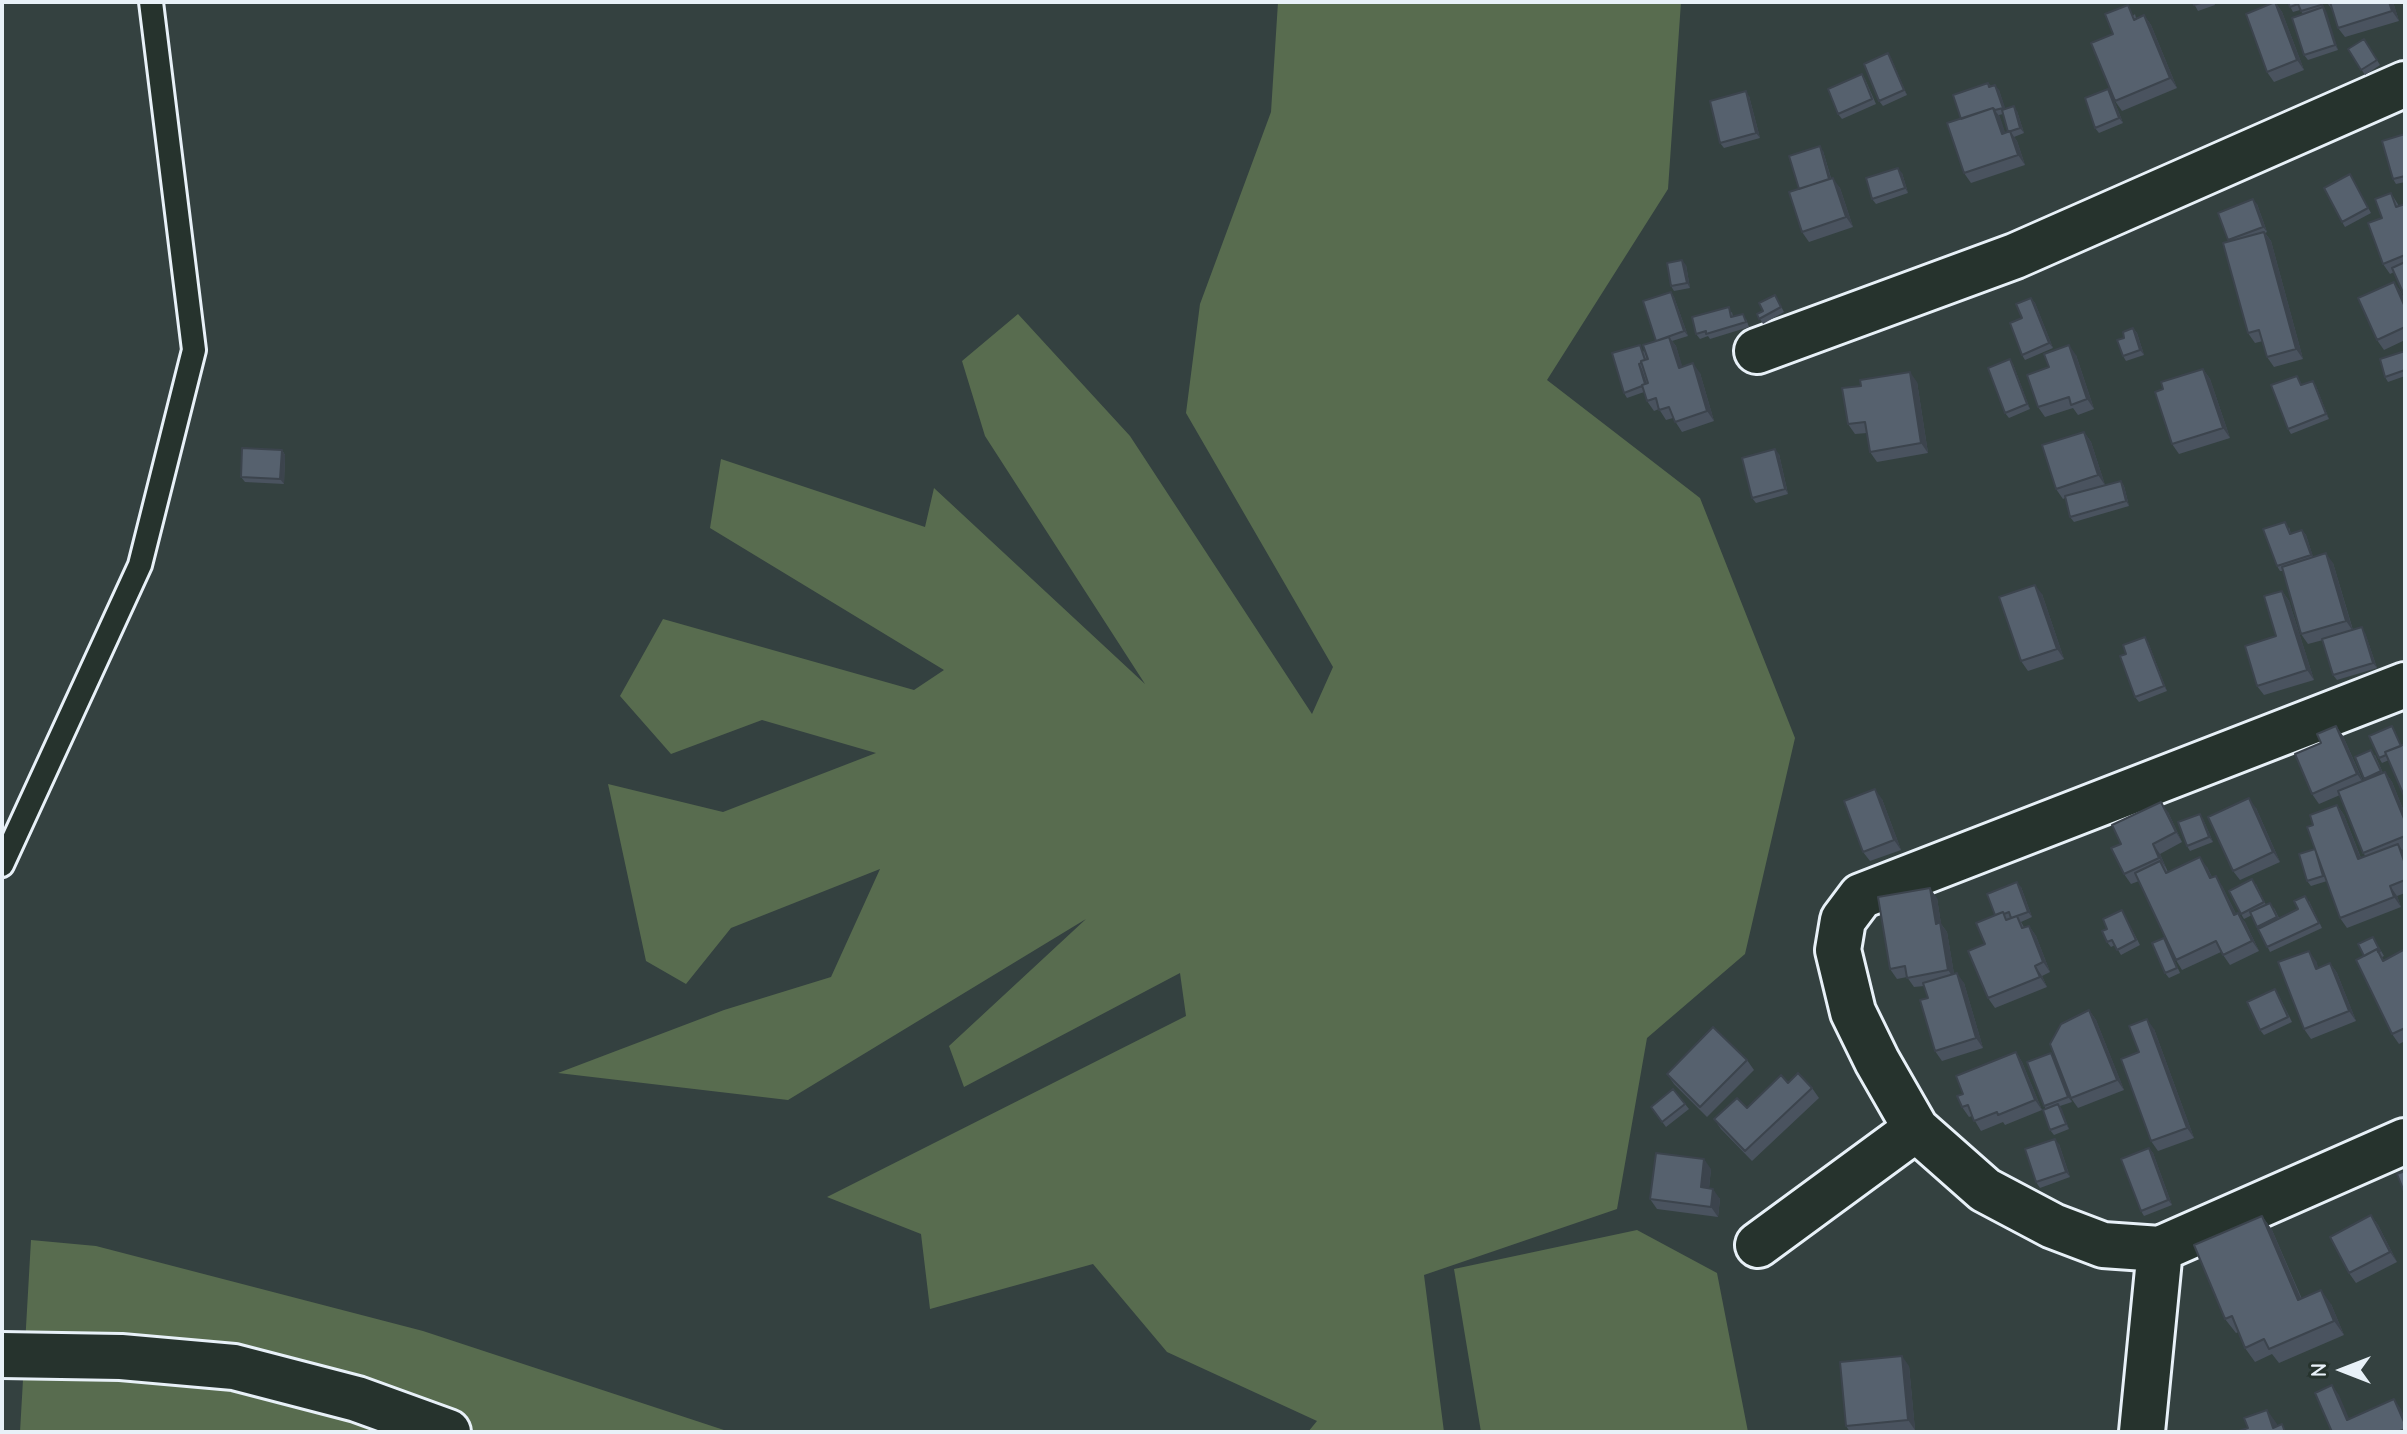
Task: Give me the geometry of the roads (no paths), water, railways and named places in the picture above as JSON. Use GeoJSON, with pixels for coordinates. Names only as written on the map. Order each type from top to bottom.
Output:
{"type":"FeatureCollection","features":[{"type":"Feature","properties":{"kind":"street"},"geometry":{"type":"LineString","coordinates":[[1757,351],[2015,256],[2405,84]]}},
{"type":"Feature","properties":{"kind":"street"},"geometry":{"type":"LineString","coordinates":[[2405,685],[1861,896],[1843,920],[1838,950],[1853,1012],[1916,1129],[1985,1190],[2053,1226],[2103,1245],[2160,1249],[2405,1141]]}},
{"type":"Feature","properties":{"kind":"street"},"geometry":{"type":"LineString","coordinates":[[1758,1245],[1916,1129]]}},
{"type":"Feature","properties":{"kind":"street"},"geometry":{"type":"LineString","coordinates":[[2142,1432],[2160,1249]]}},
{"type":"Feature","properties":{"kind":"street"},"geometry":{"type":"LineString","coordinates":[[2,1355],[121,1357],[234,1367],[357,1399],[448,1432]]}},
{"type":"Feature","properties":{"kind":"lane"},"geometry":{"type":"LineString","coordinates":[[2,865],[140,565],[194,350],[151,2]]}}]}
